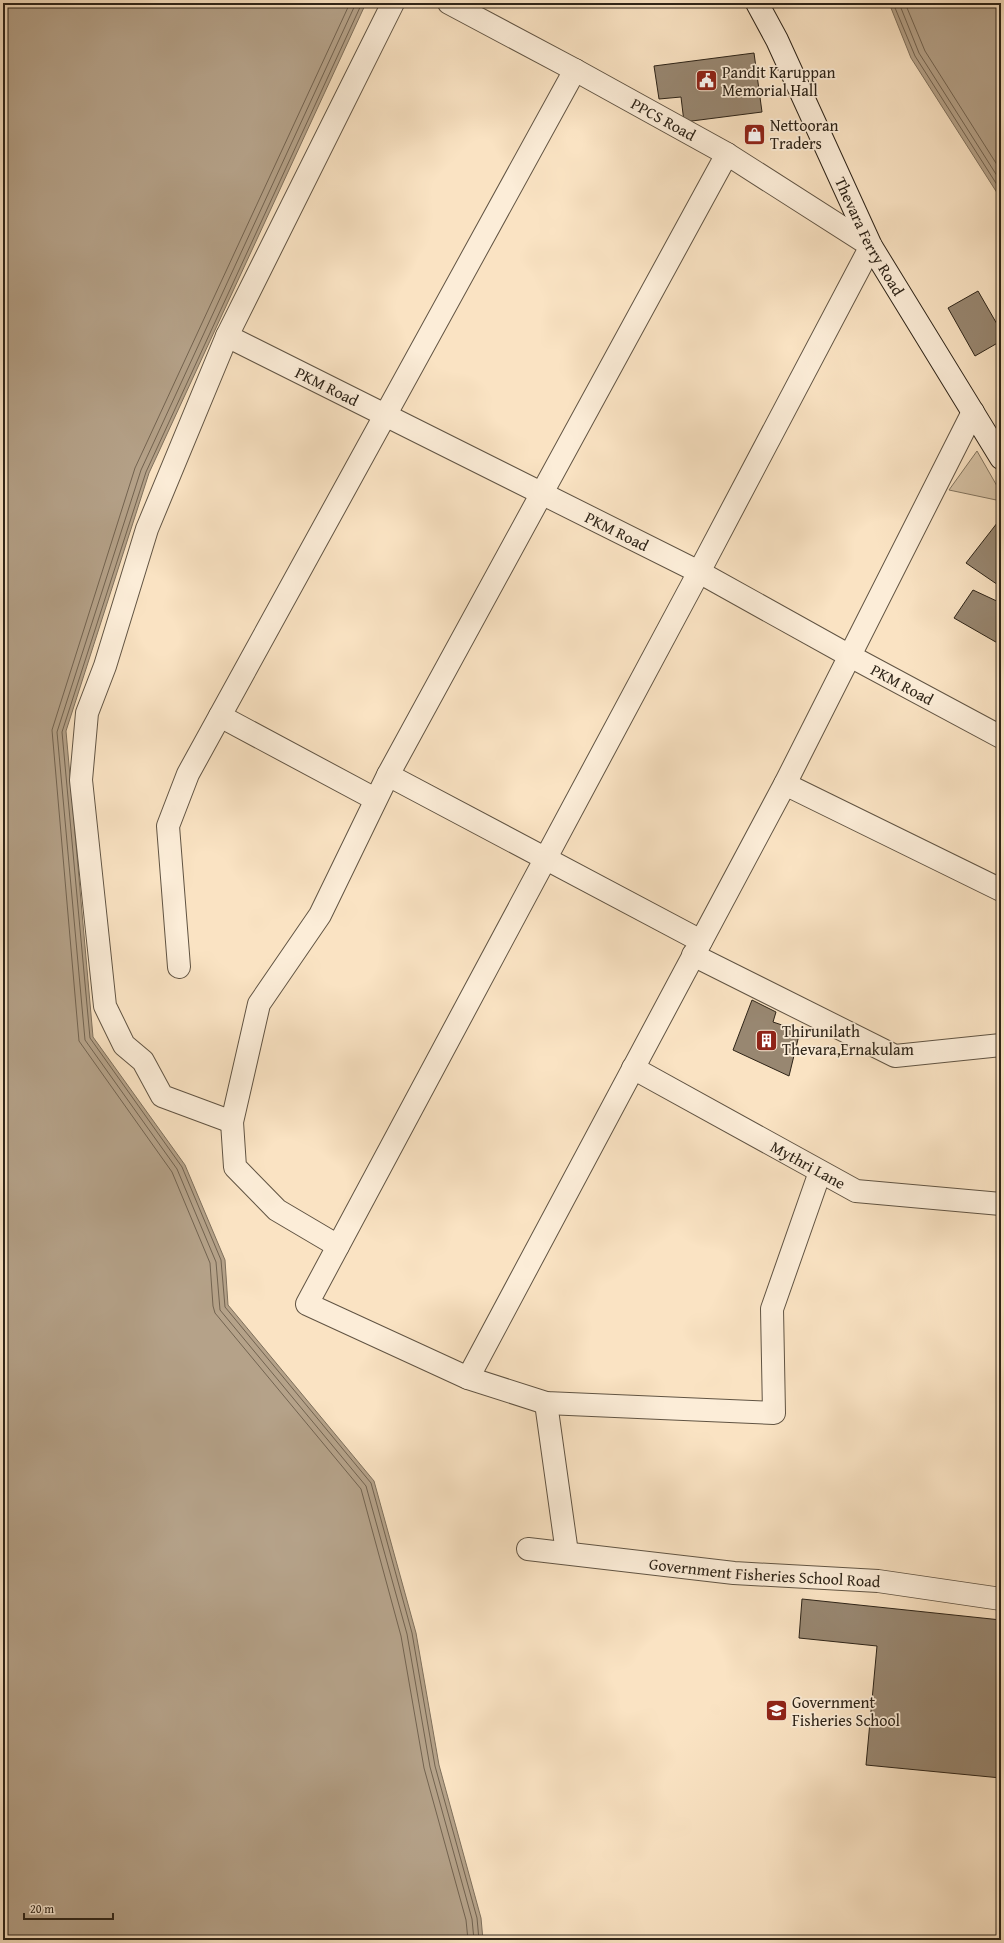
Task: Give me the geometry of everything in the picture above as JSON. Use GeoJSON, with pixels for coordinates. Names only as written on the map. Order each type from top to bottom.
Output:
{"type":"FeatureCollection","features":[{"type":"Feature","properties":{"kind":"street"},"geometry":{"type":"LineString","coordinates":[[232,1122],[162,1096],[143,1061],[124,1045],[105,1006],[81,780],[86,713],[105,666],[147,529],[227,336],[393,3]]}},
{"type":"Feature","properties":{"kind":"street","name":"PPCS Road"},"geometry":{"type":"LineString","coordinates":[[449,3],[575,70],[727,154],[871,246]]}},
{"type":"Feature","properties":{"kind":"street","name":"Thevara Ferry Road"},"geometry":{"type":"LineString","coordinates":[[757,3],[777,40],[871,246],[1001,458]]}},
{"type":"Feature","properties":{"kind":"street"},"geometry":{"type":"LineString","coordinates":[[179,967],[168,826],[188,774],[575,70]]}},
{"type":"Feature","properties":{"kind":"street"},"geometry":{"type":"LineString","coordinates":[[338,1246],[277,1210],[234,1168],[232,1122],[259,1004],[320,915],[388,775],[727,154]]}},
{"type":"Feature","properties":{"kind":"street"},"geometry":{"type":"LineString","coordinates":[[820,1172],[772,1309],[774,1413],[546,1403],[468,1378],[307,1304],[700,572],[871,246]]}},
{"type":"Feature","properties":{"kind":"street","name":"PKM Road"},"geometry":{"type":"LineString","coordinates":[[227,336],[700,572],[850,656],[1001,737]]}},
{"type":"Feature","properties":{"kind":"street"},"geometry":{"type":"LineString","coordinates":[[468,1378],[785,784],[973,412]]}},
{"type":"Feature","properties":{"kind":"street"},"geometry":{"type":"LineString","coordinates":[[220,716],[375,800]]}},
{"type":"Feature","properties":{"kind":"street"},"geometry":{"type":"LineString","coordinates":[[388,775],[546,858],[697,948],[895,1056],[1001,1045]]}},
{"type":"Feature","properties":{"kind":"street"},"geometry":{"type":"LineString","coordinates":[[785,784],[1001,890]]}},
{"type":"Feature","properties":{"kind":"street","name":"Mythri Lane"},"geometry":{"type":"LineString","coordinates":[[634,1068],[856,1191],[1001,1204]]}},
{"type":"Feature","properties":{"kind":"street"},"geometry":{"type":"LineString","coordinates":[[546,1403],[567,1553]]}},
{"type":"Feature","properties":{"kind":"street","name":"Government Fisheries School Road"},"geometry":{"type":"LineString","coordinates":[[528,1549],[734,1573],[878,1582],[1001,1599]]}},
{"type":"Feature","properties":{"kind":"shaded area"},"geometry":{"type":"Polygon","coordinates":[[[977,451],[1001,493],[1001,501],[949,490],[977,451]]]}},
{"type":"Feature","properties":{"kind":"water"},"geometry":{"type":"Polygon","coordinates":[[[3,3],[366,3],[149,473],[66,731],[93,1037],[185,1165],[225,1260],[228,1305],[374,1481],[416,1633],[439,1765],[481,1918],[483,1940],[3,1940],[3,3]]]}},
{"type":"Feature","properties":{"kind":"water"},"geometry":{"type":"Polygon","coordinates":[[[889,3],[1001,3],[1001,199],[911,58],[889,3]]]}},
{"type":"Feature","properties":{"kind":"building","name":"Pandit Karuppan Memorial Hall"},"geometry":{"type":"Polygon","coordinates":[[[754,53],[762,112],[684,122],[681,97],[659,99],[654,66],[754,53]]]}},
{"type":"Feature","properties":{"kind":"building"},"geometry":{"type":"Polygon","coordinates":[[[978,291],[1001,331],[1001,341],[975,356],[948,308],[978,291]]]}},
{"type":"Feature","properties":{"kind":"building"},"geometry":{"type":"Polygon","coordinates":[[[1001,518],[1001,587],[966,563],[1001,518]]]}},
{"type":"Feature","properties":{"kind":"building"},"geometry":{"type":"Polygon","coordinates":[[[973,590],[1001,603],[1001,645],[954,618],[973,590]]]}},
{"type":"Feature","properties":{"kind":"building","name":"Thirunilath Thevara,Ernakulam"},"geometry":{"type":"Polygon","coordinates":[[[752,1000],[776,1012],[773,1022],[800,1031],[789,1076],[733,1050],[752,1000]]]}},
{"type":"Feature","properties":{"kind":"building"},"geometry":{"type":"Polygon","coordinates":[[[802,1599],[1001,1620],[1001,1778],[866,1765],[877,1646],[799,1638],[802,1599]]]}},
{"type":"Feature","properties":{"kind":"place","name":"Pandit Karuppan Memorial Hall"},"geometry":{"type":"Point","coordinates":[707,81]}},
{"type":"Feature","properties":{"kind":"place","name":"Nettooran Traders"},"geometry":{"type":"Point","coordinates":[755,134]}},
{"type":"Feature","properties":{"kind":"place","name":"Thirunilath Thevara,Ernakulam"},"geometry":{"type":"Point","coordinates":[767,1040]}},
{"type":"Feature","properties":{"kind":"place","name":"Government Fisheries School"},"geometry":{"type":"Point","coordinates":[777,1711]}}]}
